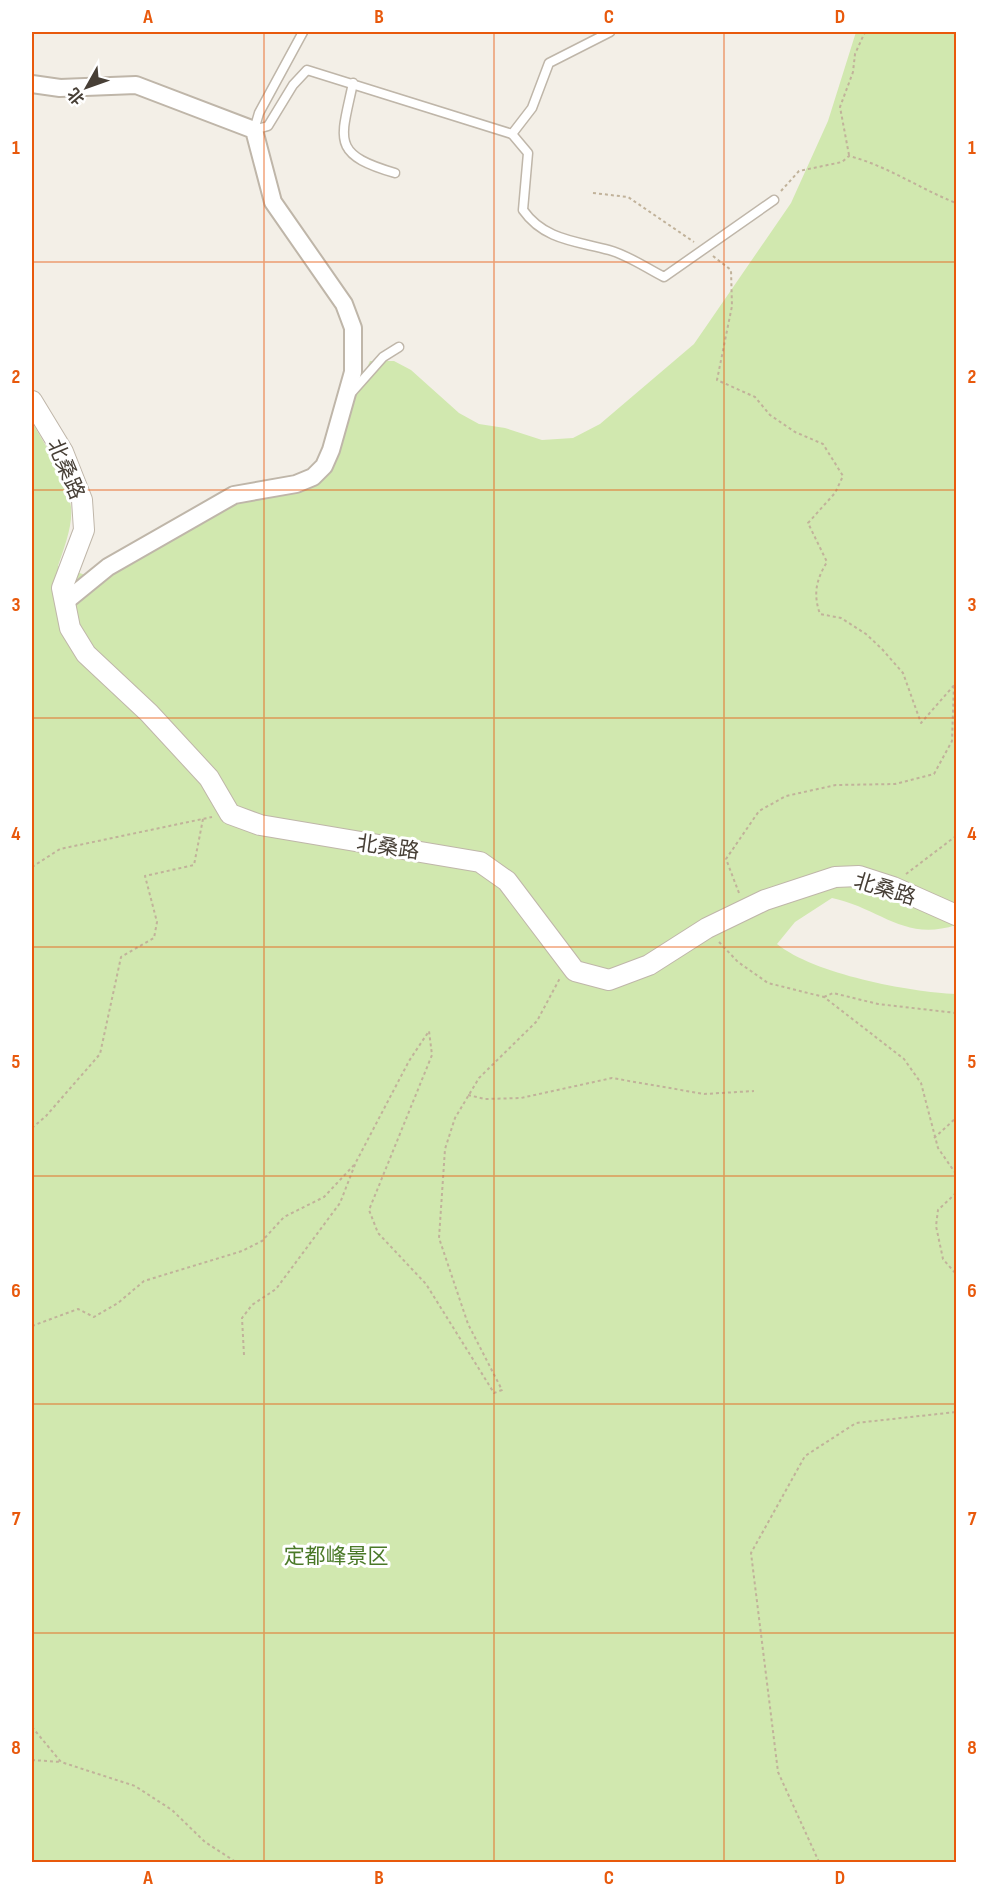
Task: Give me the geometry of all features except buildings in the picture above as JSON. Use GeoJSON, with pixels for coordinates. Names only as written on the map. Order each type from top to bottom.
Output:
{"type":"FeatureCollection","features":[{"type":"Feature","properties":{"kind":"street"},"geometry":{"type":"LineString","coordinates":[[32,84],[60,88],[136,86],[254,130],[273,202],[344,304],[353,328],[353,372],[346,399],[331,450],[324,465],[313,477],[296,484],[234,495],[108,567],[65,602]]}},
{"type":"Feature","properties":{"kind":"street","name":"北桑路"},"geometry":{"type":"LineString","coordinates":[[32,401],[63,452],[82,500],[84,530],[62,588],[70,628],[86,654],[157,721],[208,778],[230,814],[271,827],[480,862],[507,881],[575,971],[609,980],[649,965],[707,928],[765,900],[835,877],[859,876],[893,887],[957,915]]}},
{"type":"Feature","properties":{"kind":"lane"},"geometry":{"type":"LineString","coordinates":[[254,130],[259,112],[303,32]]}},
{"type":"Feature","properties":{"kind":"lane"},"geometry":{"type":"LineString","coordinates":[[512,134],[532,108],[549,63],[610,32]]}},
{"type":"Feature","properties":{"kind":"lane"},"geometry":{"type":"LineString","coordinates":[[254,130],[268,126],[293,85],[307,70],[512,134],[528,153],[523,210],[531,221],[561,240],[611,250],[664,277],[774,200]]}},
{"type":"Feature","properties":{"kind":"lane"},"geometry":{"type":"LineString","coordinates":[[353,83],[344,125],[344,144],[354,158],[394,173]]}},
{"type":"Feature","properties":{"kind":"lane"},"geometry":{"type":"LineString","coordinates":[[346,399],[383,357],[399,347]]}},
{"type":"Feature","properties":{"kind":"path"},"geometry":{"type":"LineString","coordinates":[[849,156],[840,107],[853,72],[855,54],[865,32]]}},
{"type":"Feature","properties":{"kind":"path"},"geometry":{"type":"LineString","coordinates":[[774,200],[799,171],[842,162],[849,156]]}},
{"type":"Feature","properties":{"kind":"path"},"geometry":{"type":"LineString","coordinates":[[849,156],[872,162],[930,193],[957,203]]}},
{"type":"Feature","properties":{"kind":"path"},"geometry":{"type":"LineString","coordinates":[[593,193],[628,197],[705,249],[731,270],[732,306],[717,380],[755,397],[770,415],[786,426],[823,444],[843,476],[836,493],[808,523],[827,562],[818,577],[814,599],[820,615],[841,618],[866,634],[882,650],[903,673],[921,723],[956,682]]}},
{"type":"Feature","properties":{"kind":"path"},"geometry":{"type":"LineString","coordinates":[[745,910],[726,859],[759,811],[786,796],[836,784],[895,784],[934,774],[952,741],[956,682]]}},
{"type":"Feature","properties":{"kind":"path"},"geometry":{"type":"LineString","coordinates":[[32,867],[60,849],[230,814]]}},
{"type":"Feature","properties":{"kind":"path"},"geometry":{"type":"LineString","coordinates":[[32,1128],[46,1116],[100,1054],[121,957],[154,938],[157,922],[145,876],[194,865],[203,819]]}},
{"type":"Feature","properties":{"kind":"path"},"geometry":{"type":"LineString","coordinates":[[893,887],[913,868],[957,836]]}},
{"type":"Feature","properties":{"kind":"path"},"geometry":{"type":"LineString","coordinates":[[707,928],[738,962],[768,983],[824,997],[904,1059],[921,1083],[938,1148],[957,1174]]}},
{"type":"Feature","properties":{"kind":"path"},"geometry":{"type":"LineString","coordinates":[[244,1355],[242,1318],[252,1305],[276,1289],[294,1268],[340,1203],[356,1162],[409,1061],[429,1031],[432,1055],[369,1210],[378,1233],[426,1284],[494,1393],[502,1390],[468,1324],[440,1238],[445,1149],[454,1118],[478,1078],[537,1021],[562,974],[575,971]]}},
{"type":"Feature","properties":{"kind":"path"},"geometry":{"type":"LineString","coordinates":[[824,997],[833,993],[879,1004],[957,1013]]}},
{"type":"Feature","properties":{"kind":"path"},"geometry":{"type":"LineString","coordinates":[[468,1095],[486,1099],[521,1098],[612,1078],[704,1094],[754,1091]]}},
{"type":"Feature","properties":{"kind":"path"},"geometry":{"type":"LineString","coordinates":[[934,1138],[957,1118]]}},
{"type":"Feature","properties":{"kind":"path"},"geometry":{"type":"LineString","coordinates":[[32,1326],[78,1309],[94,1317],[118,1303],[144,1281],[242,1251],[262,1241],[284,1217],[324,1197],[356,1162]]}},
{"type":"Feature","properties":{"kind":"path"},"geometry":{"type":"LineString","coordinates":[[957,1193],[938,1210],[936,1226],[943,1259],[957,1274]]}},
{"type":"Feature","properties":{"kind":"path"},"geometry":{"type":"LineString","coordinates":[[819,1863],[778,1772],[752,1553],[805,1455],[856,1423],[957,1412]]}},
{"type":"Feature","properties":{"kind":"path"},"geometry":{"type":"LineString","coordinates":[[32,1727],[62,1762]]}},
{"type":"Feature","properties":{"kind":"path"},"geometry":{"type":"LineString","coordinates":[[32,1760],[62,1762],[135,1786],[172,1810],[205,1842],[237,1863]]}},
{"type":"Feature","properties":{"kind":"green space","name":"定都峰景区"},"geometry":{"type":"Polygon","coordinates":[[[856,32],[956,32],[956,925],[938,929],[907,927],[832,898],[795,922],[777,944],[793,955],[814,964],[863,980],[913,990],[956,994],[956,1862],[32,1862],[32,422],[61,474],[71,507],[69,529],[58,566],[104,581],[198,515],[291,484],[314,465],[332,445],[370,361],[394,361],[411,370],[459,413],[479,424],[505,428],[542,440],[573,438],[600,424],[694,344],[791,203],[828,121],[856,32]]]}}]}
